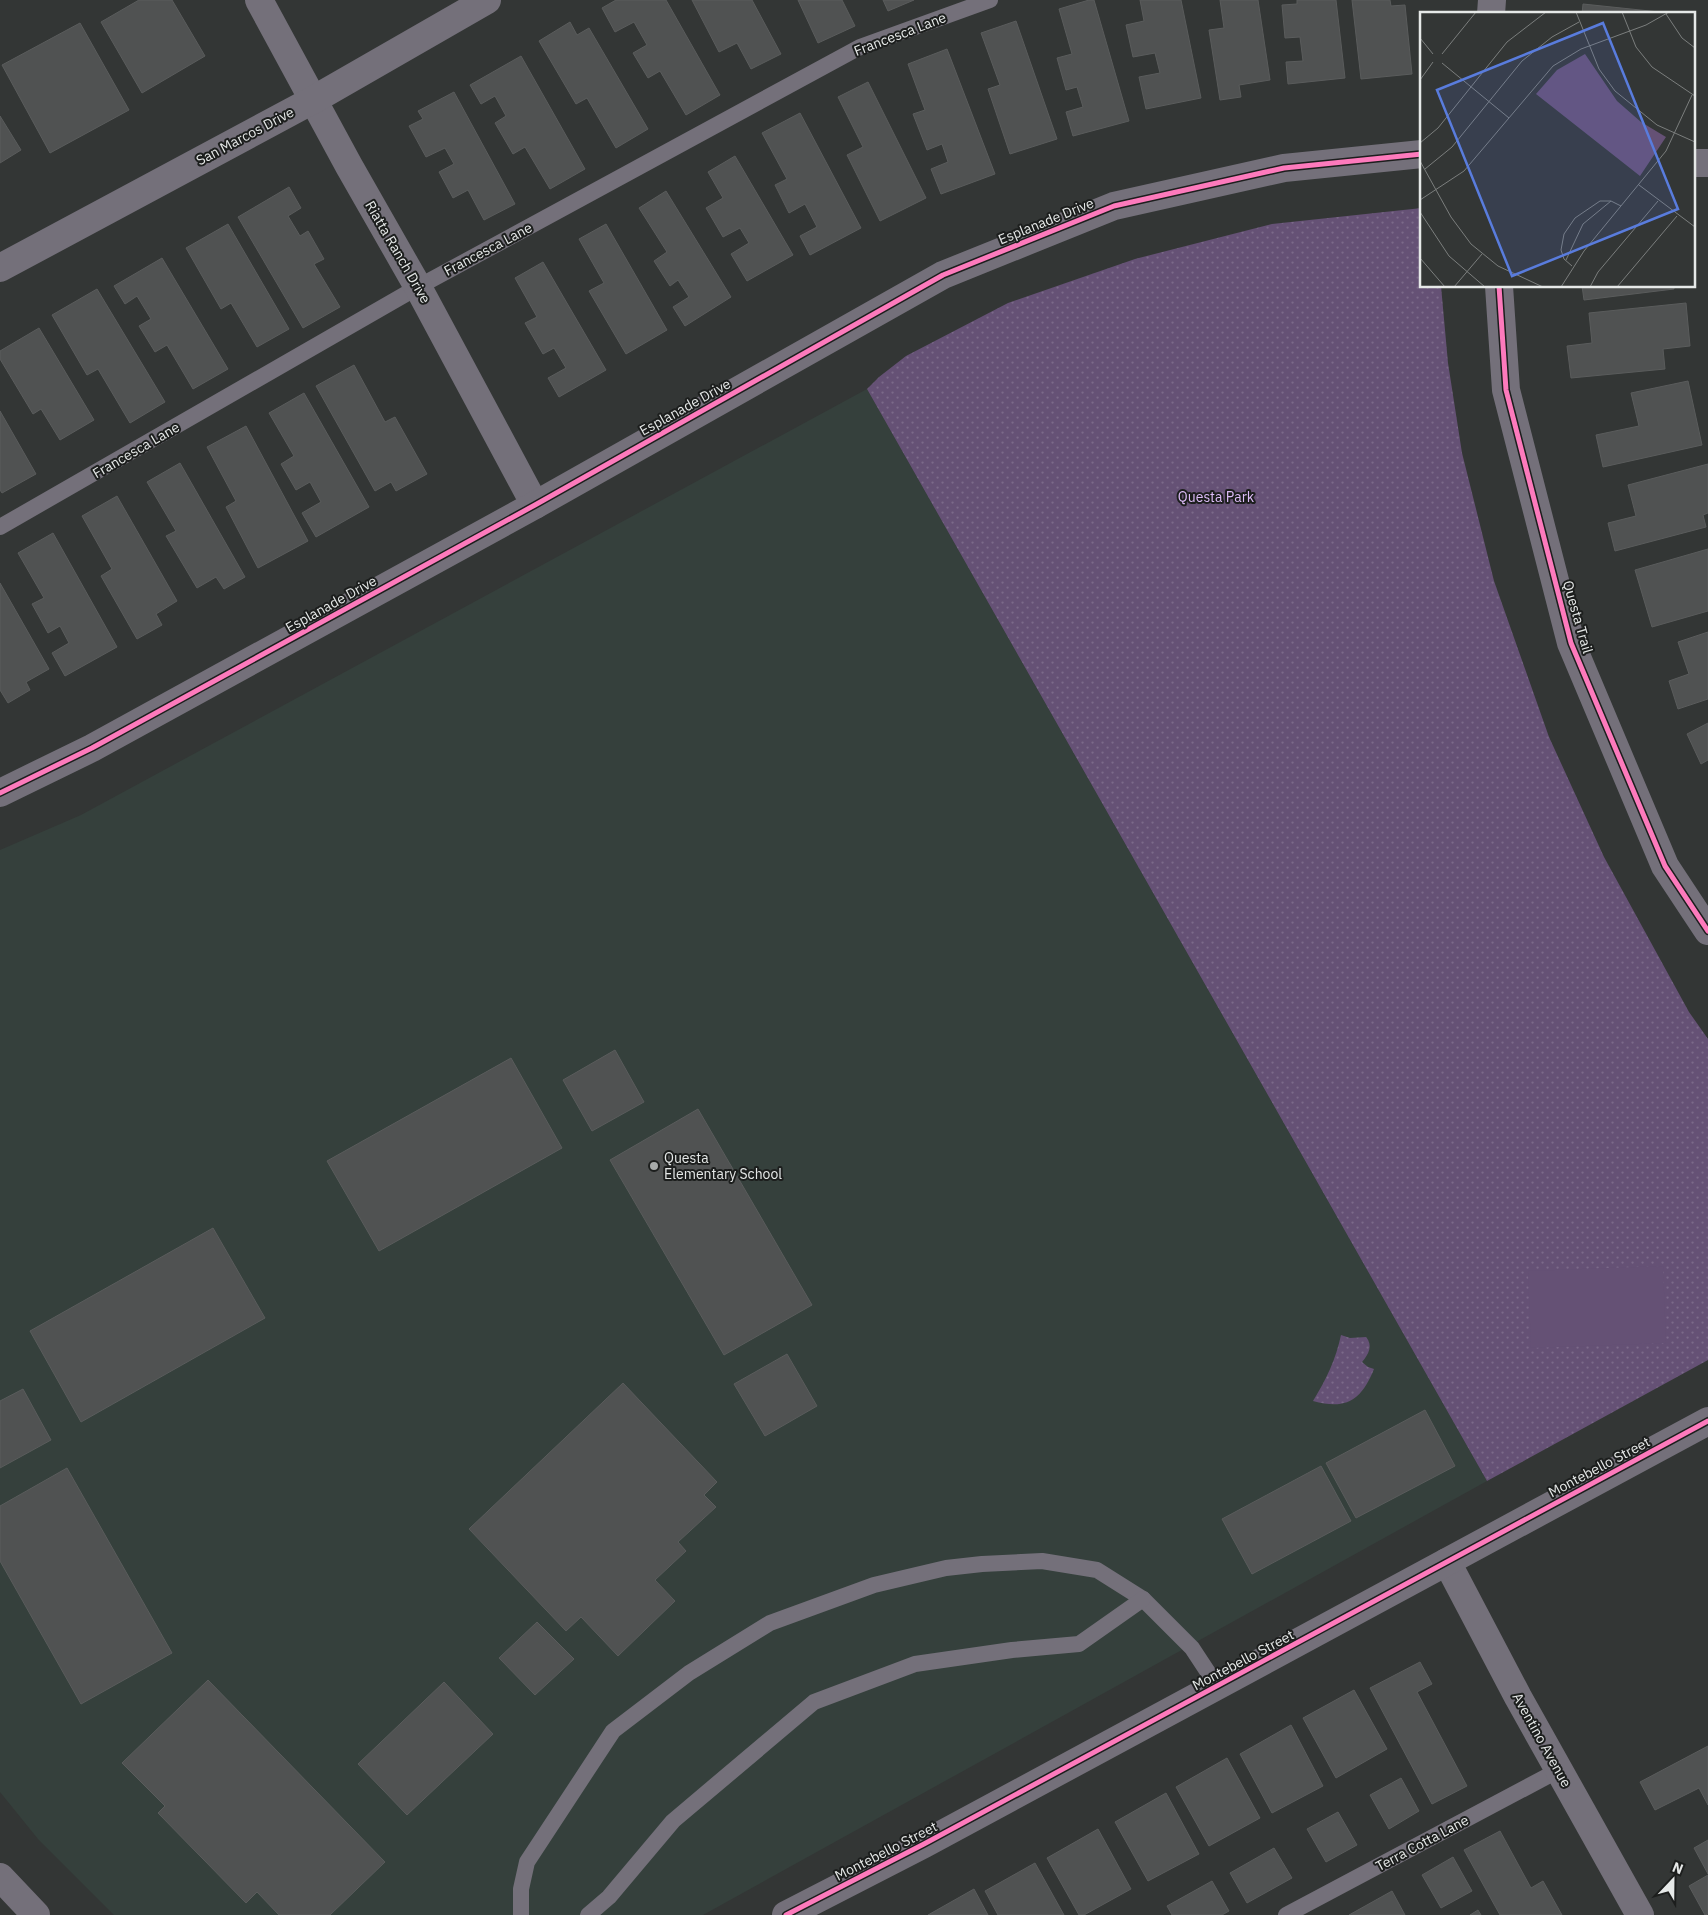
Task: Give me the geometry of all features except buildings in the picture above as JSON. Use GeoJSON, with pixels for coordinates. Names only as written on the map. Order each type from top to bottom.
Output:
{"type":"FeatureCollection","features":[{"type":"Feature","properties":{"kind":"street","name":"Riatta Ranch Drive"},"geometry":{"type":"LineString","coordinates":[[260,0],[313,100],[418,287],[535,505]]}},
{"type":"Feature","properties":{"kind":"street","name":"San Marcos Drive"},"geometry":{"type":"LineString","coordinates":[[0,268],[313,100],[487,0]]}},
{"type":"Feature","properties":{"kind":"street","name":"Esplanade Drive"},"geometry":{"type":"LineString","coordinates":[[0,793],[92,748],[535,505],[943,275],[1114,206],[1284,168],[1420,154]]}},
{"type":"Feature","properties":{"kind":"street","name":"Questa Trail"},"geometry":{"type":"LineString","coordinates":[[1499,288],[1506,390],[1571,643],[1665,866],[1708,931]]}},
{"type":"Feature","properties":{"kind":"street","name":"Montebello Street"},"geometry":{"type":"LineString","coordinates":[[786,1915],[924,1844],[1708,1420]]}},
{"type":"Feature","properties":{"kind":"street","name":"Aventino Avenue"},"geometry":{"type":"LineString","coordinates":[[1447,1562],[1518,1697],[1640,1915]]}},
{"type":"Feature","properties":{"kind":"street"},"geometry":{"type":"LineString","coordinates":[[0,1877],[36,1915]]}},
{"type":"Feature","properties":{"kind":"lane","name":"Francesca Lane"},"geometry":{"type":"LineString","coordinates":[[0,527],[418,287],[860,47],[990,0]]}},
{"type":"Feature","properties":{"kind":"lane"},"geometry":{"type":"LineString","coordinates":[[521,1915],[521,1889],[527,1862],[613,1731],[689,1673],[770,1623],[874,1585],[946,1568],[992,1564],[1042,1561],[1098,1570],[1143,1599],[1192,1648],[1217,1686]]}},
{"type":"Feature","properties":{"kind":"lane"},"geometry":{"type":"LineString","coordinates":[[588,1915],[609,1897],[673,1820],[814,1702],[915,1664],[1012,1650],[1079,1644],[1143,1599]]}},
{"type":"Feature","properties":{"kind":"lane","name":"Terra Cotta Lane"},"geometry":{"type":"LineString","coordinates":[[1286,1915],[1559,1770]]}},
{"type":"Feature","properties":{"kind":"shaded area","name":"Questa Elementary School"},"geometry":{"type":"Polygon","coordinates":[[[867,389],[1487,1481],[703,1915],[114,1915],[38,1839],[0,1792],[0,850],[81,815],[867,389]]]}},
{"type":"Feature","properties":{"kind":"green space","name":"Questa Park"},"geometry":{"type":"Polygon","coordinates":[[[1420,208],[1420,288],[1441,288],[1448,363],[1462,453],[1494,581],[1549,737],[1604,857],[1689,1012],[1708,1039],[1708,1360],[1487,1481],[867,389],[906,356],[1008,303],[1135,259],[1272,224],[1420,208]]]}},
{"type":"Feature","properties":{"kind":"green space"},"geometry":{"type":"Polygon","coordinates":[[[1663,1266],[1666,1343],[1531,1348],[1528,1271],[1663,1266]]]}},
{"type":"Feature","properties":{"kind":"green space"},"geometry":{"type":"Polygon","coordinates":[[[1341,1335],[1350,1338],[1366,1337],[1369,1343],[1369,1350],[1362,1362],[1374,1369],[1364,1389],[1351,1400],[1335,1404],[1313,1401],[1330,1369],[1341,1335]]]}},
{"type":"Feature","properties":{"kind":"cycle path"},"geometry":{"type":"LineString","coordinates":[[0,793],[92,748],[535,505],[943,275],[1114,206],[1284,168],[1420,154]]}},
{"type":"Feature","properties":{"kind":"cycle path"},"geometry":{"type":"LineString","coordinates":[[1499,288],[1506,390],[1571,643],[1665,866],[1708,931]]}},
{"type":"Feature","properties":{"kind":"cycle path"},"geometry":{"type":"LineString","coordinates":[[786,1915],[924,1844],[1708,1421]]}},
{"type":"Feature","properties":{"kind":"place","name":"Questa Elementary School"},"geometry":{"type":"Point","coordinates":[654,1166]}}]}
